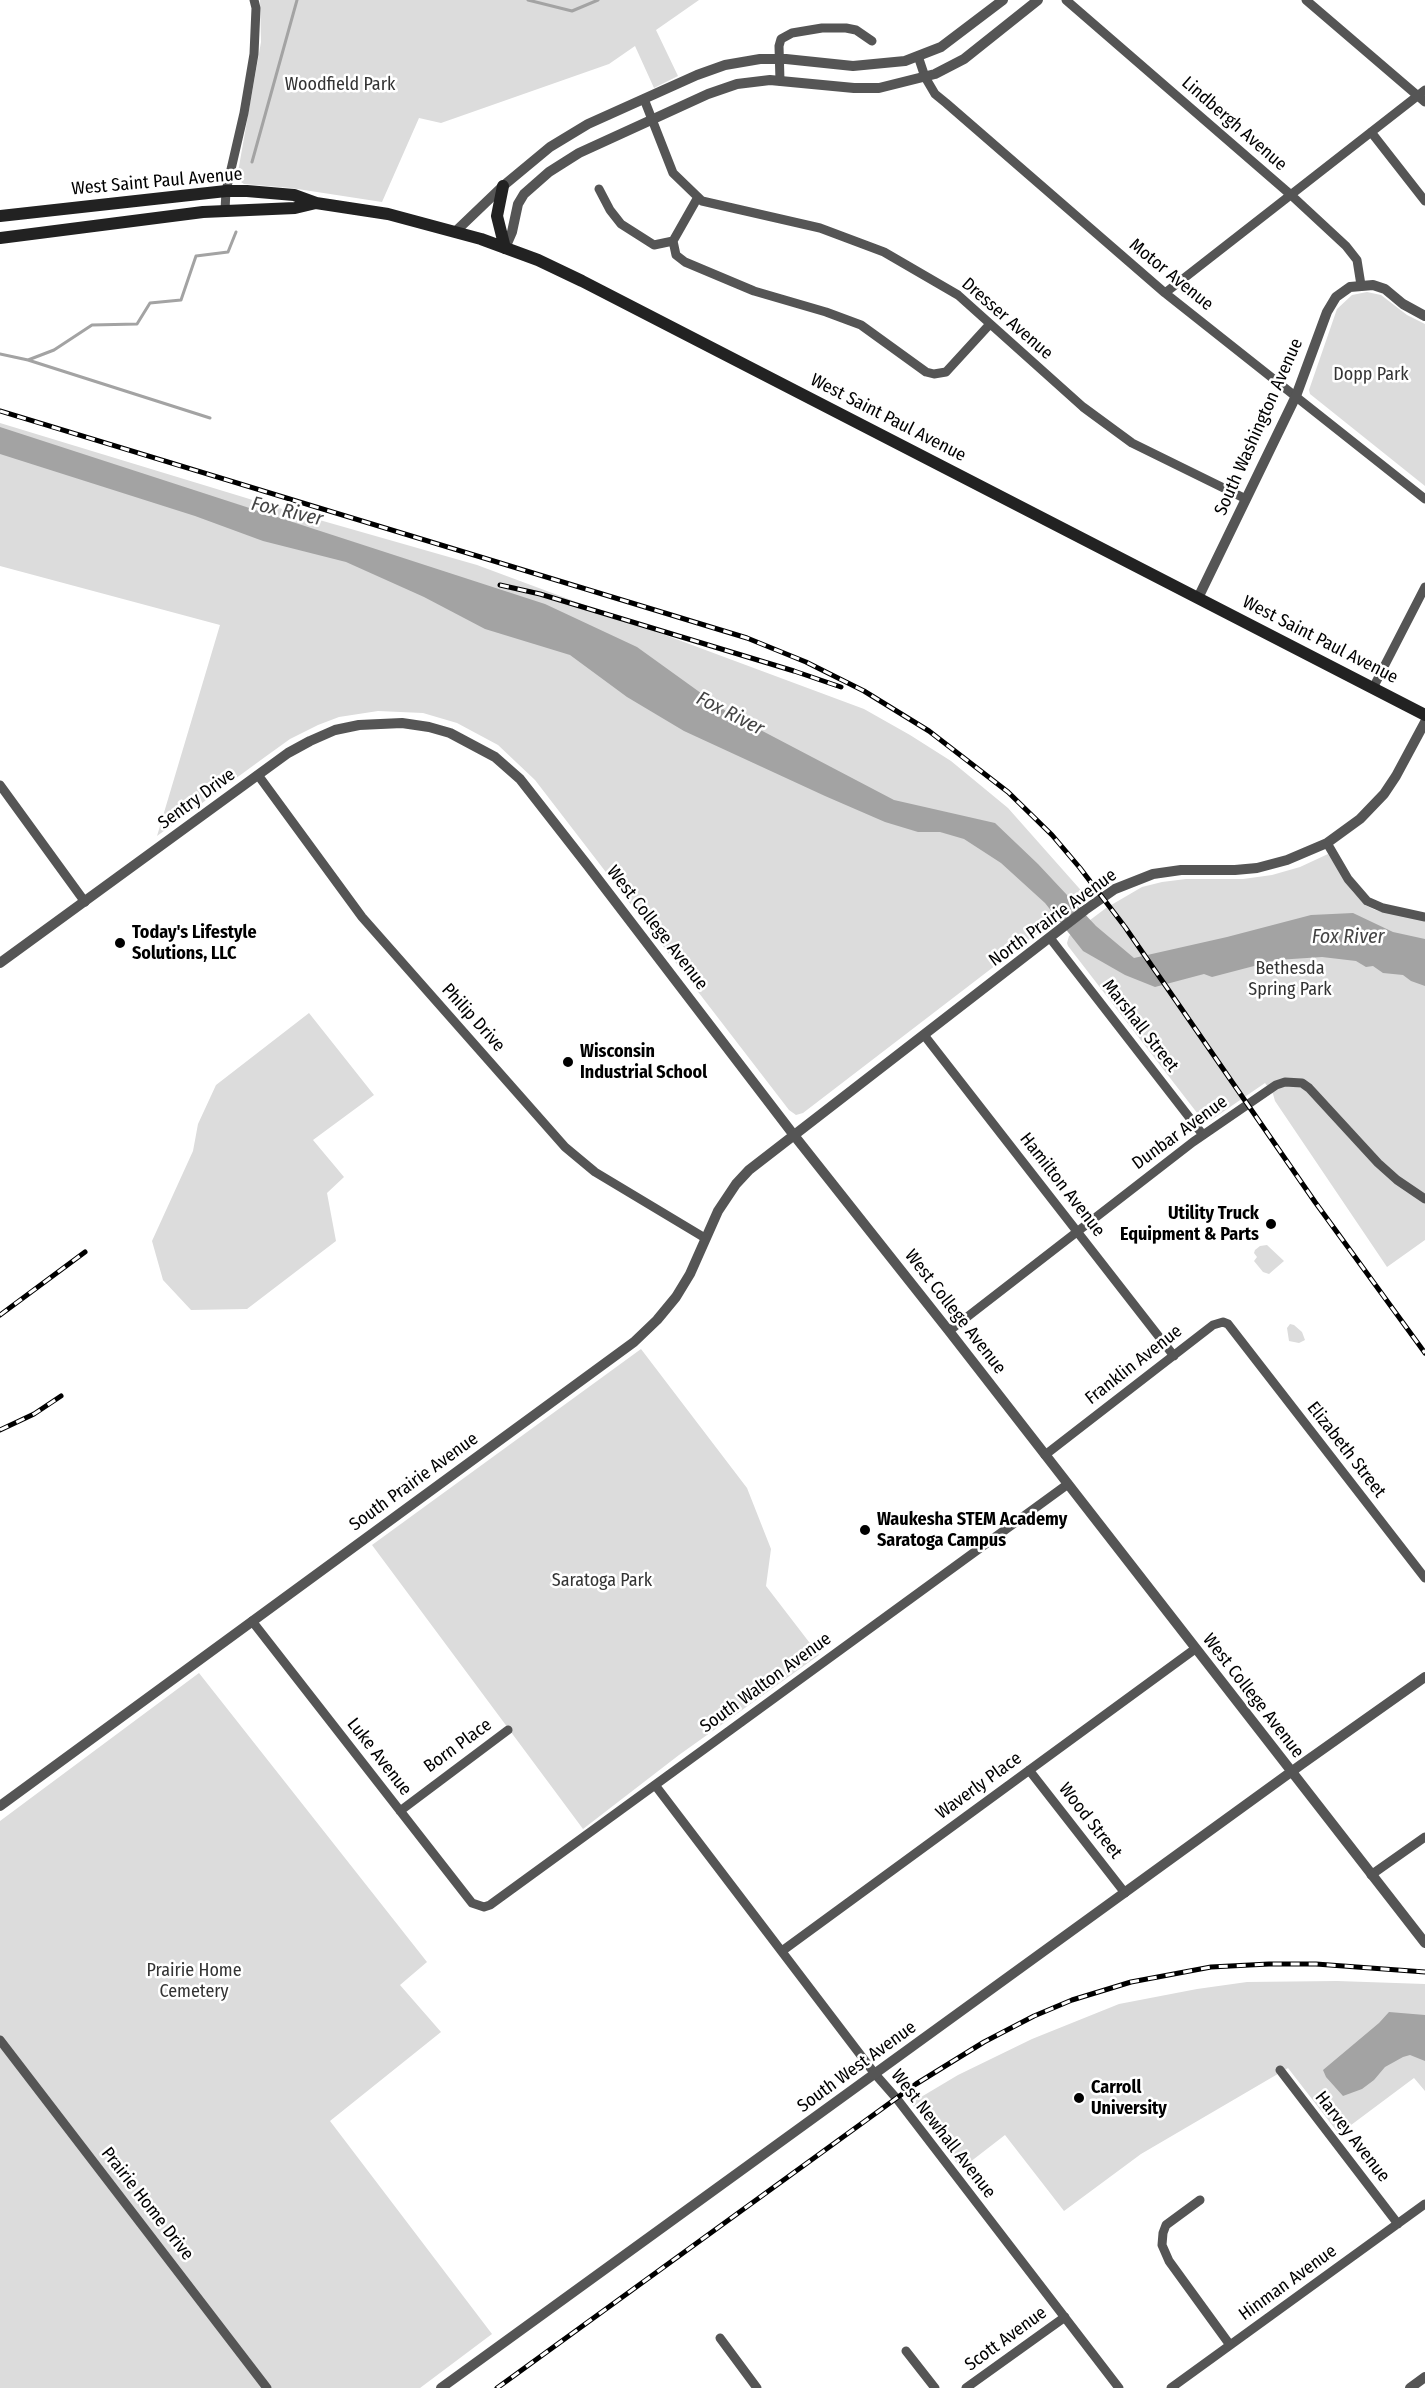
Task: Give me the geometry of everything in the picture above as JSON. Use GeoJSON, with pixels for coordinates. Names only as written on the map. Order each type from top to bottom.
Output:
{"type":"FeatureCollection","features":[{"type":"Feature","properties":{"kind":"main road"},"geometry":{"type":"LineString","coordinates":[[502,186],[497,216],[505,248]]}},
{"type":"Feature","properties":{"kind":"main road","name":"West Saint Paul Avenue"},"geometry":{"type":"LineString","coordinates":[[0,216],[226,191],[294,195],[316,203],[388,214],[456,231],[505,248],[582,281],[1425,715]]}},
{"type":"Feature","properties":{"kind":"main road","name":"West Saint Paul Avenue"},"geometry":{"type":"LineString","coordinates":[[0,238],[225,210],[295,208],[316,203]]}},
{"type":"Feature","properties":{"kind":"street"},"geometry":{"type":"LineString","coordinates":[[225,210],[226,191],[255,54],[256,8],[254,0]]}},
{"type":"Feature","properties":{"kind":"street"},"geometry":{"type":"LineString","coordinates":[[456,231],[502,186],[550,147],[573,133],[644,99],[725,65],[749,60],[779,59],[866,66],[905,61],[940,47],[1003,0]]}},
{"type":"Feature","properties":{"kind":"street"},"geometry":{"type":"LineString","coordinates":[[505,248],[521,199],[539,180],[579,153],[725,87],[759,81],[780,81],[863,88],[890,86],[925,77],[954,66],[1038,0]]}},
{"type":"Feature","properties":{"kind":"street","name":"Lindbergh Avenue"},"geometry":{"type":"LineString","coordinates":[[1066,0],[1291,195],[1352,253],[1360,268],[1361,285]]}},
{"type":"Feature","properties":{"kind":"street"},"geometry":{"type":"LineString","coordinates":[[1306,0],[1416,97],[1425,102]]}},
{"type":"Feature","properties":{"kind":"street"},"geometry":{"type":"LineString","coordinates":[[780,81],[778,46],[781,39],[801,31],[846,28],[856,30],[872,41]]}},
{"type":"Feature","properties":{"kind":"street","name":"Motor Avenue"},"geometry":{"type":"LineString","coordinates":[[918,56],[925,77],[935,94],[1165,293],[1425,499]]}},
{"type":"Feature","properties":{"kind":"street"},"geometry":{"type":"LineString","coordinates":[[1165,293],[1425,90]]}},
{"type":"Feature","properties":{"kind":"street","name":"Dresser Avenue"},"geometry":{"type":"LineString","coordinates":[[644,99],[673,173],[702,201],[820,228],[884,252],[958,295],[1083,407],[1131,443],[1246,499]]}},
{"type":"Feature","properties":{"kind":"street"},"geometry":{"type":"LineString","coordinates":[[1371,132],[1425,201]]}},
{"type":"Feature","properties":{"kind":"street"},"geometry":{"type":"LineString","coordinates":[[526,166],[539,180]]}},
{"type":"Feature","properties":{"kind":"street"},"geometry":{"type":"LineString","coordinates":[[599,189],[610,210],[621,224],[654,245],[673,242]]}},
{"type":"Feature","properties":{"kind":"street"},"geometry":{"type":"LineString","coordinates":[[698,197],[673,242],[676,255],[685,262],[754,291],[826,312],[861,326],[926,372],[934,374],[946,372],[990,324]]}},
{"type":"Feature","properties":{"kind":"street"},"geometry":{"type":"LineString","coordinates":[[1361,285],[1373,285],[1385,289],[1403,304],[1425,316]]}},
{"type":"Feature","properties":{"kind":"street","name":"South Washington Avenue"},"geometry":{"type":"LineString","coordinates":[[1198,597],[1296,396],[1330,304],[1342,292],[1361,285]]}},
{"type":"Feature","properties":{"kind":"street"},"geometry":{"type":"LineString","coordinates":[[1373,688],[1425,587]]}},
{"type":"Feature","properties":{"kind":"street","name":"Sentry Drive"},"geometry":{"type":"LineString","coordinates":[[0,963],[299,746],[335,730],[359,725],[387,722],[414,724],[436,729]]}},
{"type":"Feature","properties":{"kind":"street","name":"North Prairie Avenue"},"geometry":{"type":"LineString","coordinates":[[793,1134],[1115,889],[1153,874],[1181,870],[1257,868],[1287,860],[1327,843],[1360,819],[1384,794],[1396,777],[1425,722]]}},
{"type":"Feature","properties":{"kind":"street","name":"West College Avenue"},"geometry":{"type":"LineString","coordinates":[[436,729],[463,738],[485,750],[520,779],[793,1134],[1425,1943]]}},
{"type":"Feature","properties":{"kind":"street","name":"Philip Drive"},"geometry":{"type":"LineString","coordinates":[[258,775],[362,917],[565,1147],[595,1172],[705,1238]]}},
{"type":"Feature","properties":{"kind":"street"},"geometry":{"type":"LineString","coordinates":[[0,785],[85,902]]}},
{"type":"Feature","properties":{"kind":"street"},"geometry":{"type":"LineString","coordinates":[[1327,843],[1348,879],[1366,901],[1383,908],[1425,917]]}},
{"type":"Feature","properties":{"kind":"street","name":"Marshall Street"},"geometry":{"type":"LineString","coordinates":[[1050,938],[1203,1135]]}},
{"type":"Feature","properties":{"kind":"street","name":"Hamilton Avenue"},"geometry":{"type":"LineString","coordinates":[[924,1035],[1174,1356]]}},
{"type":"Feature","properties":{"kind":"street","name":"Dunbar Avenue"},"geometry":{"type":"LineString","coordinates":[[949,1331],[1203,1135],[1276,1085],[1285,1082],[1302,1083],[1317,1094],[1378,1163],[1396,1180],[1425,1199]]}},
{"type":"Feature","properties":{"kind":"street","name":"South Prairie Avenue"},"geometry":{"type":"LineString","coordinates":[[0,1806],[645,1332],[676,1297],[690,1274],[718,1211],[736,1184],[793,1134]]}},
{"type":"Feature","properties":{"kind":"street","name":"Franklin Avenue"},"geometry":{"type":"LineString","coordinates":[[1046,1455],[1220,1322],[1228,1324],[1242,1342]]}},
{"type":"Feature","properties":{"kind":"street","name":"Elizabeth Street"},"geometry":{"type":"LineString","coordinates":[[1242,1342],[1425,1578]]}},
{"type":"Feature","properties":{"kind":"street","name":"South Walton Avenue"},"geometry":{"type":"LineString","coordinates":[[483,1907],[499,1898],[1068,1484]]}},
{"type":"Feature","properties":{"kind":"street","name":"Luke Avenue"},"geometry":{"type":"LineString","coordinates":[[252,1621],[472,1903],[483,1907]]}},
{"type":"Feature","properties":{"kind":"street","name":"Waverly Place"},"geometry":{"type":"LineString","coordinates":[[782,1951],[1195,1649]]}},
{"type":"Feature","properties":{"kind":"street","name":"South West Avenue"},"geometry":{"type":"LineString","coordinates":[[441,2388],[1425,1677]]}},
{"type":"Feature","properties":{"kind":"street","name":"Born Place"},"geometry":{"type":"LineString","coordinates":[[400,1811],[508,1730]]}},
{"type":"Feature","properties":{"kind":"street","name":"Wood Street"},"geometry":{"type":"LineString","coordinates":[[1029,1770],[1125,1893]]}},
{"type":"Feature","properties":{"kind":"street","name":"West Newhall Avenue"},"geometry":{"type":"LineString","coordinates":[[655,1785],[875,2074],[897,2099],[1119,2388]]}},
{"type":"Feature","properties":{"kind":"street"},"geometry":{"type":"LineString","coordinates":[[1371,1875],[1425,1837]]}},
{"type":"Feature","properties":{"kind":"street","name":"Prairie Home Drive"},"geometry":{"type":"LineString","coordinates":[[0,2040],[267,2388]]}},
{"type":"Feature","properties":{"kind":"street","name":"Harvey Avenue"},"geometry":{"type":"LineString","coordinates":[[1280,2070],[1398,2224]]}},
{"type":"Feature","properties":{"kind":"street"},"geometry":{"type":"LineString","coordinates":[[1200,2200],[1166,2226],[1162,2245],[1169,2260],[1230,2345]]}},
{"type":"Feature","properties":{"kind":"street","name":"Hinman Avenue"},"geometry":{"type":"LineString","coordinates":[[1171,2388],[1425,2204]]}},
{"type":"Feature","properties":{"kind":"street","name":"Scott Avenue"},"geometry":{"type":"LineString","coordinates":[[966,2388],[1065,2317]]}},
{"type":"Feature","properties":{"kind":"street"},"geometry":{"type":"LineString","coordinates":[[720,2338],[757,2388]]}},
{"type":"Feature","properties":{"kind":"street"},"geometry":{"type":"LineString","coordinates":[[906,2350],[935,2388]]}},
{"type":"Feature","properties":{"kind":"street"},"geometry":{"type":"LineString","coordinates":[[1410,2388],[1425,2377]]}},
{"type":"Feature","properties":{"kind":"green space","name":"Woodfield Park"},"geometry":{"type":"Polygon","coordinates":[[[260,0],[699,0],[656,30],[678,76],[654,88],[635,46],[609,64],[441,123],[419,118],[382,202],[291,188],[244,184],[238,180],[261,42],[260,0]]]}},
{"type":"Feature","properties":{"kind":"green space","name":"Dopp Park"},"geometry":{"type":"Polygon","coordinates":[[[1367,292],[1381,295],[1407,315],[1425,324],[1425,486],[1310,394],[1309,390],[1337,309],[1352,295],[1367,292]]]}},
{"type":"Feature","properties":{"kind":"green space"},"geometry":{"type":"Polygon","coordinates":[[[0,423],[302,515],[477,565],[864,709],[951,761],[1008,808],[1086,896],[803,1113],[796,1115],[789,1110],[535,780],[498,745],[457,723],[423,713],[378,711],[339,717],[290,739],[157,836],[220,625],[0,566],[0,423]]]}},
{"type":"Feature","properties":{"kind":"green space","name":"Bethesda Spring Park"},"geometry":{"type":"Polygon","coordinates":[[[1328,854],[1353,892],[1365,905],[1375,910],[1425,921],[1425,1240],[1387,1267],[1265,1083],[1211,1120],[1201,1118],[1067,943],[1069,936],[1106,908],[1142,887],[1186,879],[1243,879],[1272,875],[1300,867],[1328,854]]]}},
{"type":"Feature","properties":{"kind":"green space"},"geometry":{"type":"Polygon","coordinates":[[[309,1013],[374,1095],[313,1140],[344,1177],[327,1193],[336,1241],[247,1309],[191,1310],[163,1280],[152,1241],[193,1151],[198,1124],[216,1085],[309,1013]]]}},
{"type":"Feature","properties":{"kind":"green space"},"geometry":{"type":"Polygon","coordinates":[[[1267,1245],[1284,1261],[1269,1274],[1263,1272],[1254,1261],[1257,1257],[1255,1250],[1267,1245]]]}},
{"type":"Feature","properties":{"kind":"green space"},"geometry":{"type":"Polygon","coordinates":[[[1290,1324],[1302,1332],[1305,1340],[1299,1343],[1289,1341],[1287,1328],[1290,1324]]]}},
{"type":"Feature","properties":{"kind":"green space","name":"Saratoga Park"},"geometry":{"type":"Polygon","coordinates":[[[641,1349],[747,1488],[771,1549],[766,1586],[819,1655],[679,1755],[583,1829],[372,1545],[641,1349]]]}},
{"type":"Feature","properties":{"kind":"green space","name":"Prairie Home Cemetery"},"geometry":{"type":"Polygon","coordinates":[[[199,1673],[427,1962],[400,1985],[441,2032],[330,2121],[492,2334],[420,2388],[0,2388],[0,1821],[199,1673]]]}},
{"type":"Feature","properties":{"kind":"green space","name":"Carroll University"},"geometry":{"type":"Polygon","coordinates":[[[1337,1981],[1425,1984],[1425,2091],[1414,2078],[1339,2134],[1288,2068],[1141,2154],[1064,2211],[1005,2135],[961,2169],[911,2103],[958,2075],[1032,2039],[1119,2004],[1247,1982],[1337,1981]]]}},
{"type":"Feature","properties":{"kind":"water","name":"Fox River"},"geometry":{"type":"Polygon","coordinates":[[[0,427],[545,604],[637,647],[730,714],[894,800],[995,823],[1038,864],[1096,926],[1134,958],[1311,915],[1353,913],[1393,932],[1425,939],[1425,986],[1403,975],[1383,973],[1373,966],[1366,967],[1356,961],[1322,957],[1277,960],[1212,977],[1204,974],[1155,987],[1125,975],[1083,951],[1045,903],[1001,863],[964,839],[940,832],[918,832],[885,822],[825,796],[684,731],[627,697],[570,655],[485,629],[424,597],[346,562],[263,541],[195,516],[0,454],[0,427]]]}},
{"type":"Feature","properties":{"kind":"water"},"geometry":{"type":"Polygon","coordinates":[[[1389,2012],[1425,2015],[1425,2061],[1410,2055],[1403,2057],[1385,2067],[1362,2089],[1343,2096],[1326,2077],[1323,2070],[1389,2012]]]}},
{"type":"Feature","properties":{"kind":"waterway"},"geometry":{"type":"LineString","coordinates":[[252,162],[297,0]]}},
{"type":"Feature","properties":{"kind":"waterway"},"geometry":{"type":"LineString","coordinates":[[528,0],[572,11],[598,0]]}},
{"type":"Feature","properties":{"kind":"waterway"},"geometry":{"type":"LineString","coordinates":[[0,354],[28,360],[54,350],[92,325],[137,324],[150,303],[181,300],[196,256],[228,252],[236,232]]}},
{"type":"Feature","properties":{"kind":"waterway"},"geometry":{"type":"LineString","coordinates":[[28,360],[210,418]]}},
{"type":"Feature","properties":{"kind":"railway"},"geometry":{"type":"LineString","coordinates":[[0,411],[747,638],[806,662],[864,691],[929,731],[1008,792],[1052,835],[1080,868],[1125,927],[1315,1202],[1425,1353]]}},
{"type":"Feature","properties":{"kind":"railway"},"geometry":{"type":"LineString","coordinates":[[500,585],[540,594],[841,687]]}},
{"type":"Feature","properties":{"kind":"railway"},"geometry":{"type":"LineString","coordinates":[[0,1315],[85,1252]]}},
{"type":"Feature","properties":{"kind":"railway"},"geometry":{"type":"LineString","coordinates":[[0,1430],[34,1414],[61,1396]]}},
{"type":"Feature","properties":{"kind":"railway"},"geometry":{"type":"LineString","coordinates":[[497,2388],[916,2084],[984,2042],[1034,2016],[1072,2000],[1131,1982],[1211,1967],[1316,1964],[1425,1972]]}},
{"type":"Feature","properties":{"kind":"place","name":"Today's Lifestyle Solutions, LLC"},"geometry":{"type":"Point","coordinates":[120,943]}},
{"type":"Feature","properties":{"kind":"place","name":"Wisconsin Industrial School"},"geometry":{"type":"Point","coordinates":[568,1062]}},
{"type":"Feature","properties":{"kind":"place","name":"Utility Truck Equipment & Parts"},"geometry":{"type":"Point","coordinates":[1271,1224]}},
{"type":"Feature","properties":{"kind":"place","name":"Waukesha STEM Academy Saratoga Campus"},"geometry":{"type":"Point","coordinates":[865,1530]}},
{"type":"Feature","properties":{"kind":"place","name":"Carroll University"},"geometry":{"type":"Point","coordinates":[1079,2098]}}]}
